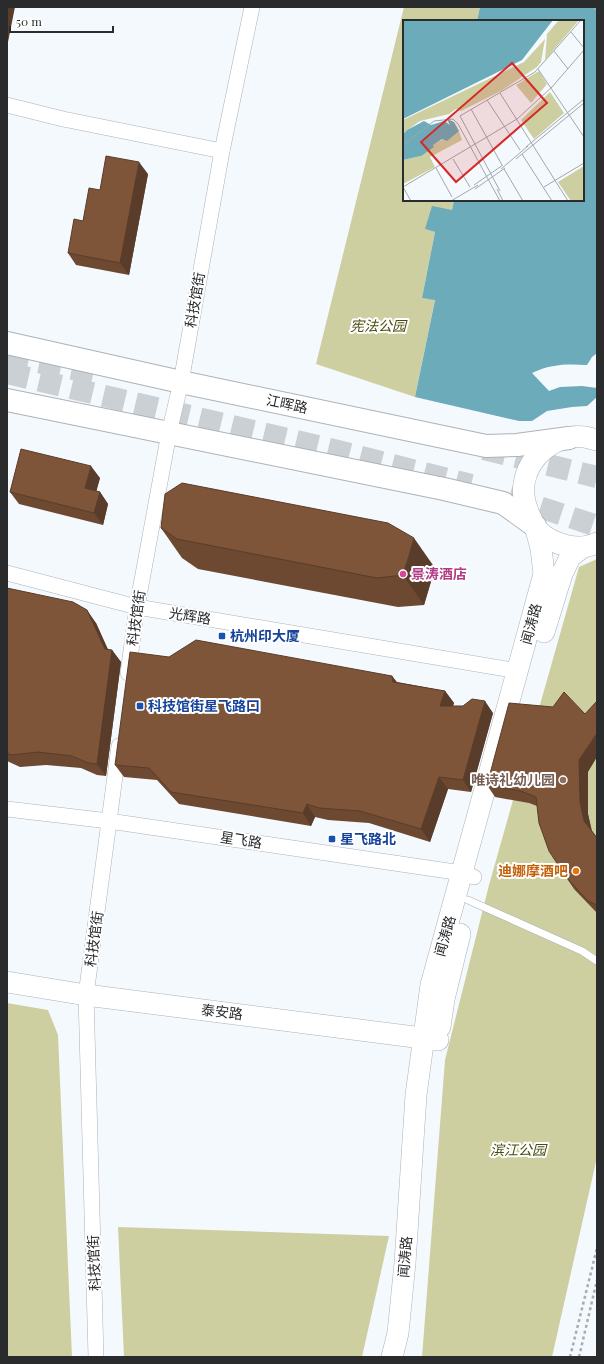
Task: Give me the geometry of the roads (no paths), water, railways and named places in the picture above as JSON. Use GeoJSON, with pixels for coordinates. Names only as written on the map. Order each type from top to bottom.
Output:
{"type":"FeatureCollection","features":[{"type":"Feature","properties":{"kind":"main road","name":"江晖路"},"geometry":{"type":"LineString","coordinates":[[7,343],[181,382],[486,446],[517,445],[569,438]]}},
{"type":"Feature","properties":{"kind":"main road"},"geometry":{"type":"LineString","coordinates":[[7,400],[437,488],[503,503],[534,526]]}},
{"type":"Feature","properties":{"kind":"main road","name":"闻涛路"},"geometry":{"type":"LineString","coordinates":[[392,1357],[398,1333],[406,1262],[416,1095],[431,1039],[444,999],[468,900],[468,875],[518,671],[544,574],[541,548],[524,502],[523,485],[528,470],[536,456],[551,444],[597,426]]}},
{"type":"Feature","properties":{"kind":"main road","name":"闻涛路"},"geometry":{"type":"LineString","coordinates":[[569,438],[585,437],[597,440]]}},
{"type":"Feature","properties":{"kind":"main road","name":"闻涛路"},"geometry":{"type":"LineString","coordinates":[[534,526],[548,538],[565,546],[590,545]]}},
{"type":"Feature","properties":{"kind":"main road","name":"闻涛路"},"geometry":{"type":"LineString","coordinates":[[405,1357],[416,1295],[430,1092],[431,985],[468,875],[562,574],[570,558],[590,545]]}},
{"type":"Feature","properties":{"kind":"main road","name":"泰安路"},"geometry":{"type":"LineString","coordinates":[[7,982],[86,995],[431,1039]]}},
{"type":"Feature","properties":{"kind":"street","name":"科技馆街"},"geometry":{"type":"LineString","coordinates":[[127,686],[137,608],[169,433],[181,382],[222,151],[252,7]]}},
{"type":"Feature","properties":{"kind":"street"},"geometry":{"type":"LineString","coordinates":[[7,105],[63,119],[222,151]]}},
{"type":"Feature","properties":{"kind":"street","name":"光辉路"},"geometry":{"type":"LineString","coordinates":[[7,573],[137,608],[518,671]]}},
{"type":"Feature","properties":{"kind":"street","name":"科技馆街"},"geometry":{"type":"LineString","coordinates":[[96,1357],[86,995],[121,730]]}},
{"type":"Feature","properties":{"kind":"street","name":"星飞路"},"geometry":{"type":"LineString","coordinates":[[7,809],[109,820],[468,875]]}},
{"type":"Feature","properties":{"kind":"lane"},"geometry":{"type":"LineString","coordinates":[[468,900],[582,951],[597,961]]}},
{"type":"Feature","properties":{"kind":"water"},"geometry":{"type":"Polygon","coordinates":[[[480,7],[597,7],[597,353],[592,357],[587,365],[559,365],[532,373],[549,391],[560,387],[582,386],[597,388],[597,397],[587,406],[547,411],[532,421],[519,421],[415,397],[435,300],[422,298],[435,232],[425,229],[432,206],[452,210],[454,201],[584,201],[584,20],[477,20],[480,7]]]}},
{"type":"Feature","properties":{"kind":"tunnel"},"geometry":{"type":"LineString","coordinates":[[7,356],[99,374]]}},
{"type":"Feature","properties":{"kind":"tunnel"},"geometry":{"type":"LineString","coordinates":[[7,373],[330,449],[471,485]]}},
{"type":"Feature","properties":{"kind":"tunnel"},"geometry":{"type":"LineString","coordinates":[[484,449],[597,477]]}},
{"type":"Feature","properties":{"kind":"tunnel"},"geometry":{"type":"LineString","coordinates":[[509,497],[597,526]]}},
{"type":"Feature","properties":{"kind":"place","name":"景涛酒店"},"geometry":{"type":"Point","coordinates":[403,574]}},
{"type":"Feature","properties":{"kind":"place","name":"杭州印大厦"},"geometry":{"type":"Point","coordinates":[222,636]}},
{"type":"Feature","properties":{"kind":"place","name":"科技馆街星飞路口"},"geometry":{"type":"Point","coordinates":[140,706]}},
{"type":"Feature","properties":{"kind":"place","name":"唯诗礼幼儿园"},"geometry":{"type":"Point","coordinates":[563,780]}},
{"type":"Feature","properties":{"kind":"place","name":"星飞路北"},"geometry":{"type":"Point","coordinates":[332,839]}},
{"type":"Feature","properties":{"kind":"place","name":"迪娜摩酒吧"},"geometry":{"type":"Point","coordinates":[576,871]}},
{"type":"Feature","properties":{"kind":"park label","name":"宪法公园"},"geometry":{"type":"Point","coordinates":[378,326]}},
{"type":"Feature","properties":{"kind":"park label","name":"滨江公园"},"geometry":{"type":"Point","coordinates":[518,1150]}}]}
